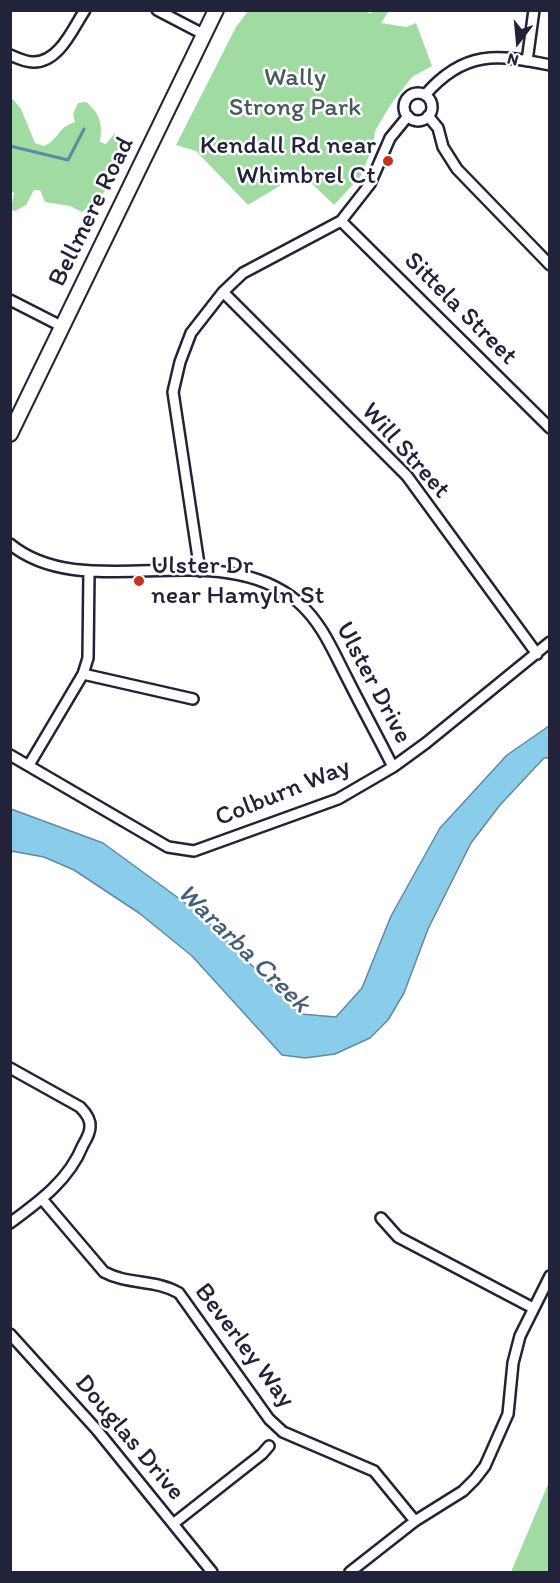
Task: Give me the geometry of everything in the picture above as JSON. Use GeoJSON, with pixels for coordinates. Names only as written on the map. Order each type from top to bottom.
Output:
{"type":"FeatureCollection","features":[{"type":"Feature","properties":{"kind":"main road","name":"Bellmere Road"},"geometry":{"type":"LineString","coordinates":[[10,434],[216,10]]}},
{"type":"Feature","properties":{"kind":"street"},"geometry":{"type":"LineString","coordinates":[[10,55],[33,62],[46,60],[57,52],[85,10]]}},
{"type":"Feature","properties":{"kind":"street"},"geometry":{"type":"LineString","coordinates":[[157,10],[204,34]]}},
{"type":"Feature","properties":{"kind":"street"},"geometry":{"type":"LineString","coordinates":[[527,61],[534,10]]}},
{"type":"Feature","properties":{"kind":"street"},"geometry":{"type":"LineString","coordinates":[[425,95],[445,75],[470,62],[496,57],[549,65]]}},
{"type":"Feature","properties":{"kind":"street"},"geometry":{"type":"LineString","coordinates":[[413,93],[425,95],[431,103],[432,110],[428,116],[418,121],[408,116],[404,109],[407,98],[413,93]]}},
{"type":"Feature","properties":{"kind":"street"},"geometry":{"type":"LineString","coordinates":[[200,571],[173,392],[180,362],[191,333],[223,292],[243,273],[341,221],[370,184],[390,138],[408,116]]}},
{"type":"Feature","properties":{"kind":"street"},"geometry":{"type":"LineString","coordinates":[[428,116],[438,128],[443,147],[457,169],[549,265]]}},
{"type":"Feature","properties":{"kind":"street","name":"Sittela Street"},"geometry":{"type":"LineString","coordinates":[[341,221],[549,428]]}},
{"type":"Feature","properties":{"kind":"street","name":"Will Street"},"geometry":{"type":"LineString","coordinates":[[223,292],[407,476],[537,654]]}},
{"type":"Feature","properties":{"kind":"street"},"geometry":{"type":"LineString","coordinates":[[10,300],[63,327]]}},
{"type":"Feature","properties":{"kind":"street","name":"Ulster Drive"},"geometry":{"type":"LineString","coordinates":[[10,544],[36,560],[89,571],[237,573],[262,581],[297,602],[321,627],[393,767]]}},
{"type":"Feature","properties":{"kind":"street"},"geometry":{"type":"LineString","coordinates":[[29,765],[83,674],[88,658],[89,571]]}},
{"type":"Feature","properties":{"kind":"street","name":"Colburn Way"},"geometry":{"type":"LineString","coordinates":[[10,755],[168,847],[195,850],[338,799],[393,767],[426,744],[549,642]]}},
{"type":"Feature","properties":{"kind":"street"},"geometry":{"type":"LineString","coordinates":[[83,674],[193,699]]}},
{"type":"Feature","properties":{"kind":"street"},"geometry":{"type":"LineString","coordinates":[[10,1068],[80,1107],[88,1116],[90,1127],[80,1154],[70,1171],[42,1199],[10,1223]]}},
{"type":"Feature","properties":{"kind":"street","name":"Beverley Way"},"geometry":{"type":"LineString","coordinates":[[42,1199],[104,1272],[114,1278],[166,1286],[179,1293],[269,1419],[283,1432],[374,1471],[415,1521]]}},
{"type":"Feature","properties":{"kind":"street"},"geometry":{"type":"LineString","coordinates":[[381,1218],[398,1237],[533,1308]]}},
{"type":"Feature","properties":{"kind":"street"},"geometry":{"type":"LineString","coordinates":[[350,1572],[415,1521],[463,1491],[485,1466],[508,1414],[513,1363],[520,1336],[549,1276]]}},
{"type":"Feature","properties":{"kind":"street","name":"Douglas Drive"},"geometry":{"type":"LineString","coordinates":[[10,1334],[97,1430],[212,1572]]}},
{"type":"Feature","properties":{"kind":"street"},"geometry":{"type":"LineString","coordinates":[[173,1524],[269,1446]]}},
{"type":"Feature","properties":{"kind":"green space","name":"Wally Strong Park"},"geometry":{"type":"Polygon","coordinates":[[[366,10],[370,14],[374,11],[389,11],[381,23],[406,27],[416,23],[432,66],[412,77],[391,104],[375,131],[370,148],[372,149],[360,177],[334,205],[301,173],[248,205],[196,151],[176,145],[236,27],[248,11],[366,10]]]}},
{"type":"Feature","properties":{"kind":"green space"},"geometry":{"type":"Polygon","coordinates":[[[11,97],[21,109],[35,143],[44,146],[53,140],[64,128],[75,122],[73,114],[78,103],[86,102],[95,110],[99,120],[100,142],[106,144],[114,134],[122,137],[121,160],[112,180],[99,198],[82,212],[70,206],[45,202],[40,190],[34,190],[26,205],[15,211],[11,210],[14,193],[10,191],[11,97]]]}},
{"type":"Feature","properties":{"kind":"green space"},"geometry":{"type":"Polygon","coordinates":[[[549,1482],[549,1572],[511,1572],[549,1482]]]}},
{"type":"Feature","properties":{"kind":"water","name":"Wararba Creek"},"geometry":{"type":"Polygon","coordinates":[[[549,726],[549,758],[544,758],[500,805],[471,843],[428,929],[404,993],[388,1020],[370,1038],[335,1054],[305,1058],[282,1055],[192,956],[139,913],[74,870],[44,857],[11,851],[11,809],[103,843],[199,913],[301,1014],[336,1017],[362,988],[391,916],[440,828],[507,755],[549,726]]]}},
{"type":"Feature","properties":{"kind":"waterway"},"geometry":{"type":"LineString","coordinates":[[10,146],[68,160],[84,129]]}},
{"type":"Feature","properties":{"kind":"place","name":"Kendall Rd near Whimbrel Ct"},"geometry":{"type":"Point","coordinates":[388,161]}},
{"type":"Feature","properties":{"kind":"place","name":"Ulster Dr near Hamyln St"},"geometry":{"type":"Point","coordinates":[139,581]}}]}
